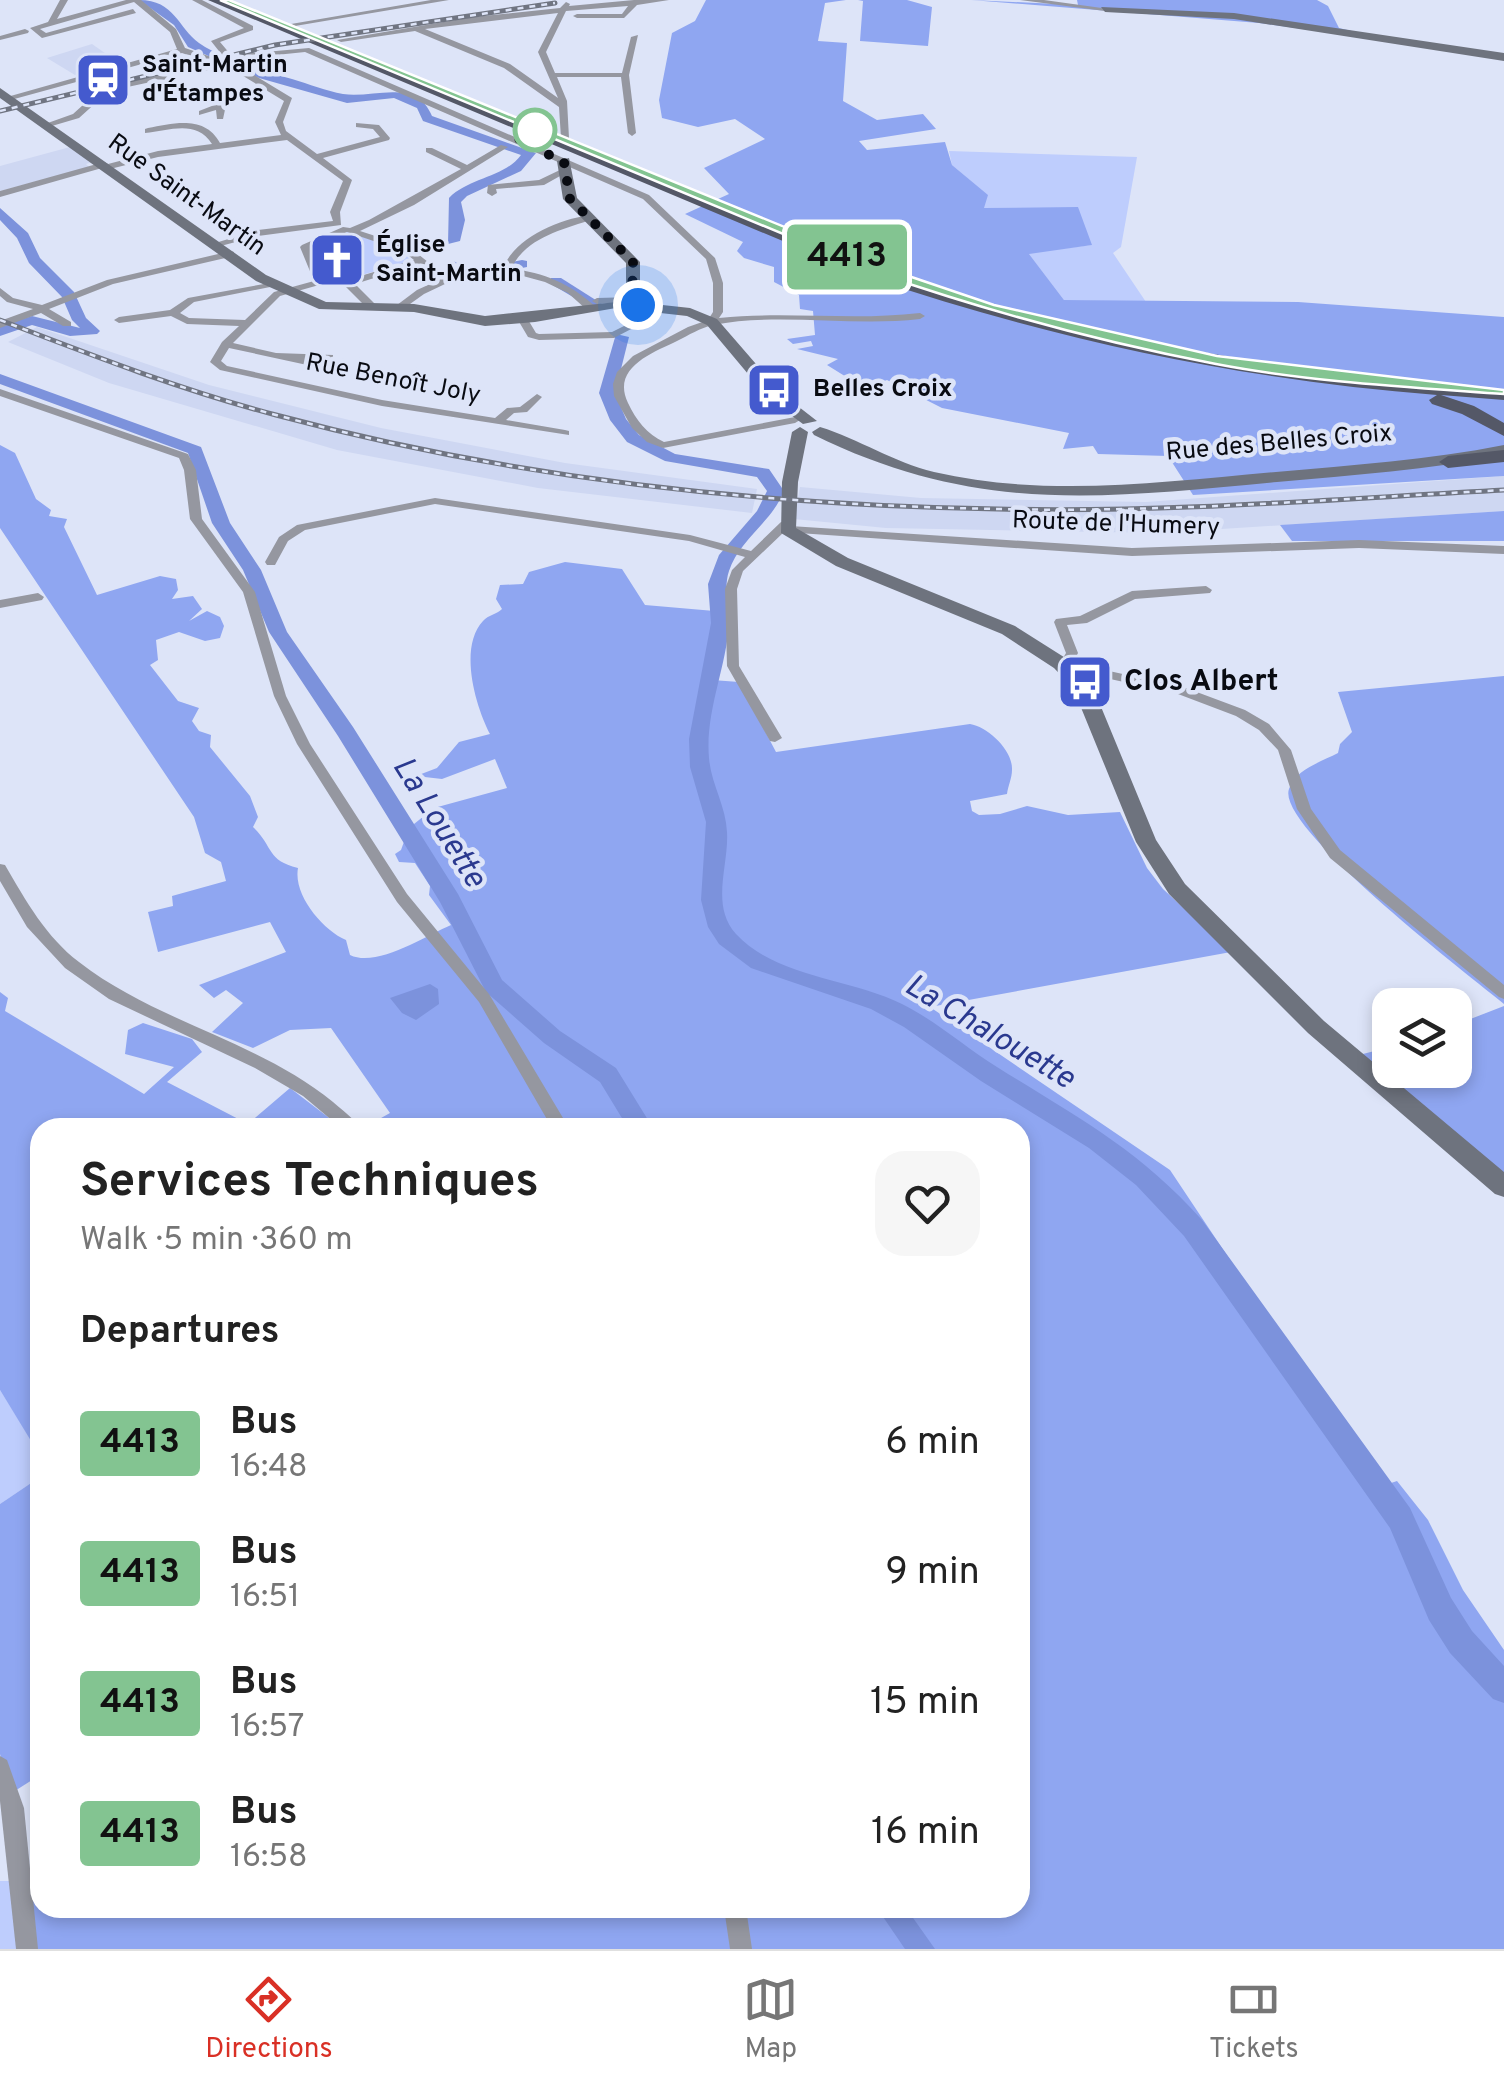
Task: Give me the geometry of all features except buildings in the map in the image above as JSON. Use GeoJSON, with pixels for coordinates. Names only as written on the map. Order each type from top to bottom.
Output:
{"type":"FeatureCollection","features":[{"type":"Feature","properties":{"kind":"main road"},"geometry":{"type":"LineString","coordinates":[[214,0],[580,155],[929,294],[1095,340],[1449,402],[1504,432]]}},
{"type":"Feature","properties":{"kind":"main road"},"geometry":{"type":"LineString","coordinates":[[225,0],[881,271],[990,308],[1217,360],[1504,393]]}},
{"type":"Feature","properties":{"kind":"main road"},"geometry":{"type":"LineString","coordinates":[[1105,9],[1234,16],[1504,57]]}},
{"type":"Feature","properties":{"kind":"main road","name":"Rue Saint-Martin"},"geometry":{"type":"LineString","coordinates":[[5,96],[280,287],[330,308],[400,307],[472,320],[524,320],[635,302],[690,312],[712,322]]}},
{"type":"Feature","properties":{"kind":"main road"},"geometry":{"type":"LineString","coordinates":[[565,162],[570,199],[633,262],[635,302]]}},
{"type":"Feature","properties":{"kind":"main road","name":"Rue des Belles Croix"},"geometry":{"type":"LineString","coordinates":[[712,322],[803,428],[920,474],[998,489],[1058,492],[1448,462]]}},
{"type":"Feature","properties":{"kind":"main road"},"geometry":{"type":"LineString","coordinates":[[1285,375],[1504,393]]}},
{"type":"Feature","properties":{"kind":"main road"},"geometry":{"type":"LineString","coordinates":[[803,428],[786,527],[824,555],[1014,633],[1065,665],[1082,685],[1146,842],[1177,889],[1316,1026],[1504,1187]]}},
{"type":"Feature","properties":{"kind":"main road"},"geometry":{"type":"LineString","coordinates":[[1448,462],[1504,451]]}},
{"type":"Feature","properties":{"kind":"main road","name":"Rue des Belles Croix"},"geometry":{"type":"LineString","coordinates":[[1101,489],[1504,451]]}},
{"type":"Feature","properties":{"kind":"street"},"geometry":{"type":"LineString","coordinates":[[51,23],[64,0]]}},
{"type":"Feature","properties":{"kind":"street"},"geometry":{"type":"LineString","coordinates":[[133,11],[45,36],[34,28],[135,0],[173,30],[186,51]]}},
{"type":"Feature","properties":{"kind":"street"},"geometry":{"type":"LineString","coordinates":[[196,0],[250,28],[214,41],[229,58],[306,50],[646,197],[710,258],[718,282],[717,317],[626,364],[617,396],[651,442],[662,445],[803,428]]}},
{"type":"Feature","properties":{"kind":"street"},"geometry":{"type":"LineString","coordinates":[[355,0],[366,12]]}},
{"type":"Feature","properties":{"kind":"street"},"geometry":{"type":"LineString","coordinates":[[295,24],[445,0]]}},
{"type":"Feature","properties":{"kind":"street"},"geometry":{"type":"LineString","coordinates":[[341,40],[414,27],[665,0]]}},
{"type":"Feature","properties":{"kind":"street"},"geometry":{"type":"LineString","coordinates":[[1024,0],[1105,9]]}},
{"type":"Feature","properties":{"kind":"street"},"geometry":{"type":"LineString","coordinates":[[563,9],[628,15],[635,2]]}},
{"type":"Feature","properties":{"kind":"street"},"geometry":{"type":"LineString","coordinates":[[563,9],[542,52],[563,106],[564,138]]}},
{"type":"Feature","properties":{"kind":"street"},"geometry":{"type":"LineString","coordinates":[[414,27],[508,66],[563,106]]}},
{"type":"Feature","properties":{"kind":"street"},"geometry":{"type":"LineString","coordinates":[[0,38],[25,31]]}},
{"type":"Feature","properties":{"kind":"street"},"geometry":{"type":"LineString","coordinates":[[632,133],[625,75],[635,37]]}},
{"type":"Feature","properties":{"kind":"street"},"geometry":{"type":"LineString","coordinates":[[5,96],[186,51],[215,59],[290,100],[279,122],[287,136],[348,180],[335,212],[345,228]]}},
{"type":"Feature","properties":{"kind":"street"},"geometry":{"type":"LineString","coordinates":[[198,68],[215,59]]}},
{"type":"Feature","properties":{"kind":"street"},"geometry":{"type":"LineString","coordinates":[[48,126],[81,112],[106,89],[226,64]]}},
{"type":"Feature","properties":{"kind":"street"},"geometry":{"type":"LineString","coordinates":[[550,75],[625,75]]}},
{"type":"Feature","properties":{"kind":"street"},"geometry":{"type":"LineString","coordinates":[[160,77],[222,105]]}},
{"type":"Feature","properties":{"kind":"street"},"geometry":{"type":"LineString","coordinates":[[545,92],[558,90]]}},
{"type":"Feature","properties":{"kind":"street"},"geometry":{"type":"LineString","coordinates":[[202,113],[222,105]]}},
{"type":"Feature","properties":{"kind":"street"},"geometry":{"type":"LineString","coordinates":[[220,117],[222,105]]}},
{"type":"Feature","properties":{"kind":"street"},"geometry":{"type":"LineString","coordinates":[[151,120],[163,128]]}},
{"type":"Feature","properties":{"kind":"street"},"geometry":{"type":"LineString","coordinates":[[315,158],[386,138],[376,127],[359,125]]}},
{"type":"Feature","properties":{"kind":"street"},"geometry":{"type":"LineString","coordinates":[[148,131],[202,128],[212,134],[217,146]]}},
{"type":"Feature","properties":{"kind":"street"},"geometry":{"type":"LineString","coordinates":[[0,194],[105,166],[287,136]]}},
{"type":"Feature","properties":{"kind":"street"},"geometry":{"type":"LineString","coordinates":[[319,282],[305,246],[345,228],[408,209],[504,147]]}},
{"type":"Feature","properties":{"kind":"street"},"geometry":{"type":"LineString","coordinates":[[428,150],[467,168]]}},
{"type":"Feature","properties":{"kind":"street"},"geometry":{"type":"LineString","coordinates":[[492,193],[492,188],[540,183],[565,162]]}},
{"type":"Feature","properties":{"kind":"street"},"geometry":{"type":"LineString","coordinates":[[400,307],[448,282],[507,265],[536,238],[590,218]]}},
{"type":"Feature","properties":{"kind":"street"},"geometry":{"type":"LineString","coordinates":[[217,244],[258,233],[345,228],[398,246],[448,282]]}},
{"type":"Feature","properties":{"kind":"street"},"geometry":{"type":"LineString","coordinates":[[0,326],[130,276],[231,254]]}},
{"type":"Feature","properties":{"kind":"street"},"geometry":{"type":"LineString","coordinates":[[119,320],[173,312],[192,300],[319,282],[348,283],[420,262]]}},
{"type":"Feature","properties":{"kind":"street"},"geometry":{"type":"LineString","coordinates":[[507,265],[566,288],[595,306]]}},
{"type":"Feature","properties":{"kind":"street"},"geometry":{"type":"LineString","coordinates":[[348,283],[373,308]]}},
{"type":"Feature","properties":{"kind":"street"},"geometry":{"type":"LineString","coordinates":[[226,344],[280,287]]}},
{"type":"Feature","properties":{"kind":"street"},"geometry":{"type":"LineString","coordinates":[[0,291],[10,300],[68,324]]}},
{"type":"Feature","properties":{"kind":"street"},"geometry":{"type":"LineString","coordinates":[[10,300],[16,318]]}},
{"type":"Feature","properties":{"kind":"street"},"geometry":{"type":"LineString","coordinates":[[524,320],[532,334],[539,337],[619,334],[635,302]]}},
{"type":"Feature","properties":{"kind":"street"},"geometry":{"type":"LineString","coordinates":[[173,312],[187,321],[247,323]]}},
{"type":"Feature","properties":{"kind":"street"},"geometry":{"type":"LineString","coordinates":[[712,322],[810,319],[871,324],[920,316]]}},
{"type":"Feature","properties":{"kind":"street"},"geometry":{"type":"LineString","coordinates":[[226,344],[277,356]]}},
{"type":"Feature","properties":{"kind":"street","name":"Rue Benoît Joly"},"geometry":{"type":"LineString","coordinates":[[226,344],[214,362],[224,368],[382,403],[565,434]]}},
{"type":"Feature","properties":{"kind":"street"},"geometry":{"type":"LineString","coordinates":[[0,392],[184,456],[190,470],[196,519],[237,571],[264,638],[280,696],[304,744],[402,898],[484,998],[555,1118]]}},
{"type":"Feature","properties":{"kind":"street"},"geometry":{"type":"LineString","coordinates":[[496,422],[512,410],[523,410],[537,398]]}},
{"type":"Feature","properties":{"kind":"street"},"geometry":{"type":"LineString","coordinates":[[271,562],[283,538],[301,527],[435,501],[690,538],[741,551],[786,527]]}},
{"type":"Feature","properties":{"kind":"street","name":"Route de l'Humery"},"geometry":{"type":"LineString","coordinates":[[786,527],[1132,552],[1359,544],[1504,550]]}},
{"type":"Feature","properties":{"kind":"street"},"geometry":{"type":"LineString","coordinates":[[741,551],[732,589],[732,666],[775,738]]}},
{"type":"Feature","properties":{"kind":"street"},"geometry":{"type":"LineString","coordinates":[[1206,590],[1132,595],[1083,620],[1060,622],[1072,654],[1065,665],[1226,706],[1269,730],[1284,747],[1300,802],[1336,854],[1504,993]]}},
{"type":"Feature","properties":{"kind":"street"},"geometry":{"type":"LineString","coordinates":[[0,604],[38,596]]}},
{"type":"Feature","properties":{"kind":"street"},"geometry":{"type":"LineString","coordinates":[[0,869],[28,919],[93,984],[144,1014],[274,1068],[313,1091],[342,1118]]}},
{"type":"Feature","properties":{"kind":"street"},"geometry":{"type":"LineString","coordinates":[[0,1767],[14,1808],[27,1949]]}},
{"type":"Feature","properties":{"kind":"street"},"geometry":{"type":"LineString","coordinates":[[736,1918],[741,1949]]}},
{"type":"Feature","properties":{"kind":"shaded area"},"geometry":{"type":"Polygon","coordinates":[[[706,0],[846,0],[825,3],[818,41],[847,43],[843,101],[877,120],[923,114],[936,129],[859,141],[867,150],[945,142],[952,165],[988,195],[984,208],[1078,207],[1092,245],[1029,254],[1064,300],[1298,302],[1504,317],[1504,476],[1193,495],[1168,456],[1098,454],[1093,446],[1063,449],[1069,433],[942,408],[887,380],[864,388],[827,365],[838,359],[797,349],[813,346],[811,341],[793,344],[787,339],[815,335],[813,311],[800,309],[799,295],[774,282],[774,267],[744,258],[737,251],[743,242],[685,214],[729,194],[704,168],[765,139],[735,119],[698,127],[662,118],[659,100],[672,33],[695,21],[706,0]]]}},
{"type":"Feature","properties":{"kind":"shaded area"},"geometry":{"type":"Polygon","coordinates":[[[858,0],[907,0],[932,7],[928,46],[860,41],[863,1],[858,0]]]}},
{"type":"Feature","properties":{"kind":"shaded area"},"geometry":{"type":"Polygon","coordinates":[[[971,0],[1078,5],[1077,0],[1317,0],[1328,6],[1339,28],[1398,42],[1259,23],[971,0]]]}},
{"type":"Feature","properties":{"kind":"shaded area"},"geometry":{"type":"Polygon","coordinates":[[[92,44],[119,63],[75,75],[47,58],[92,44]]]}},
{"type":"Feature","properties":{"kind":"shaded area"},"geometry":{"type":"Polygon","coordinates":[[[70,147],[92,162],[86,164],[89,167],[0,191],[0,166],[70,147]]]}},
{"type":"Feature","properties":{"kind":"shaded area"},"geometry":{"type":"Polygon","coordinates":[[[949,151],[1137,157],[1121,247],[1113,253],[1146,302],[1064,300],[1028,253],[1091,245],[1005,211],[983,208],[987,195],[952,165],[949,151]]]}},
{"type":"Feature","properties":{"kind":"shaded area"},"geometry":{"type":"Polygon","coordinates":[[[348,232],[402,250],[411,261],[351,278],[346,272],[358,270],[351,255],[354,250],[346,246],[350,242],[335,243],[330,238],[348,232]]]}},
{"type":"Feature","properties":{"kind":"shaded area"},"geometry":{"type":"Polygon","coordinates":[[[37,327],[209,385],[381,428],[565,463],[757,489],[752,513],[538,488],[337,450],[109,383],[8,342],[37,327]]]}},
{"type":"Feature","properties":{"kind":"shaded area"},"geometry":{"type":"Polygon","coordinates":[[[0,445],[15,453],[36,499],[51,510],[49,516],[67,519],[64,527],[97,595],[160,576],[176,579],[178,590],[172,599],[193,596],[202,609],[189,621],[207,611],[220,617],[224,626],[220,638],[205,641],[179,632],[156,640],[158,660],[150,665],[178,701],[199,708],[192,721],[199,731],[211,735],[210,747],[250,796],[258,817],[253,827],[275,857],[298,868],[300,889],[319,920],[346,940],[350,955],[361,958],[387,954],[451,925],[429,895],[430,886],[415,863],[399,862],[395,854],[401,850],[409,828],[434,808],[507,788],[495,759],[442,779],[416,776],[437,768],[459,742],[490,734],[475,694],[472,646],[485,619],[502,609],[496,599],[500,585],[523,584],[529,572],[565,562],[622,569],[645,605],[726,612],[712,680],[739,682],[776,752],[970,724],[998,741],[1012,770],[1007,794],[970,801],[972,811],[979,815],[1000,814],[1027,806],[1068,815],[1120,812],[1147,868],[1163,889],[1231,952],[930,1007],[1170,1170],[1282,1338],[1388,1484],[1397,1481],[1428,1520],[1463,1590],[1504,1650],[1504,1949],[26,1949],[25,1895],[30,1894],[30,1918],[1030,1918],[1030,1118],[381,1118],[390,1113],[331,1028],[290,1030],[253,1048],[212,1032],[243,1003],[226,990],[214,998],[199,985],[286,952],[270,922],[158,952],[148,912],[173,906],[172,896],[226,881],[221,862],[205,853],[194,817],[0,528],[0,445]]]}},
{"type":"Feature","properties":{"kind":"shaded area"},"geometry":{"type":"Polygon","coordinates":[[[1504,476],[1504,511],[1159,533],[886,528],[794,519],[800,487],[921,498],[1146,502],[1504,476]]]}},
{"type":"Feature","properties":{"kind":"shaded area"},"geometry":{"type":"Polygon","coordinates":[[[1504,511],[1504,541],[1292,541],[1280,525],[1504,511]]]}},
{"type":"Feature","properties":{"kind":"shaded area"},"geometry":{"type":"Polygon","coordinates":[[[1504,676],[1504,1004],[1417,934],[1342,866],[1293,808],[1289,789],[1303,771],[1338,753],[1340,744],[1352,732],[1338,692],[1504,676]]]}},
{"type":"Feature","properties":{"kind":"shaded area"},"geometry":{"type":"Polygon","coordinates":[[[430,984],[438,989],[439,1004],[416,1020],[402,1013],[390,998],[430,984]]]}},
{"type":"Feature","properties":{"kind":"shaded area"},"geometry":{"type":"Polygon","coordinates":[[[0,992],[8,998],[5,1011],[144,1094],[174,1067],[125,1054],[128,1030],[143,1023],[192,1039],[202,1052],[167,1082],[236,1118],[30,1118],[30,1439],[0,1390],[0,992]]]}},
{"type":"Feature","properties":{"kind":"shaded area"},"geometry":{"type":"Polygon","coordinates":[[[1504,1006],[1504,1181],[1397,1088],[1472,1088],[1472,1018],[1504,1006]]]}},
{"type":"Feature","properties":{"kind":"shaded area"},"geometry":{"type":"Polygon","coordinates":[[[1372,1052],[1372,1066],[1359,1055],[1372,1052]]]}},
{"type":"Feature","properties":{"kind":"shaded area"},"geometry":{"type":"Polygon","coordinates":[[[290,1088],[329,1118],[255,1118],[290,1088]]]}},
{"type":"Feature","properties":{"kind":"shaded area"},"geometry":{"type":"Polygon","coordinates":[[[0,1390],[30,1438],[30,1484],[0,1504],[0,1390]]]}},
{"type":"Feature","properties":{"kind":"shaded area"},"geometry":{"type":"Polygon","coordinates":[[[30,1484],[30,1781],[10,1794],[0,1754],[0,1504],[30,1484]]]}},
{"type":"Feature","properties":{"kind":"shaded area"},"geometry":{"type":"Polygon","coordinates":[[[30,1878],[26,1949],[0,1949],[0,1881],[30,1878]]]}},
{"type":"Feature","properties":{"kind":"shaded area"},"geometry":{"type":"Polygon","coordinates":[[[884,1918],[913,1918],[935,1949],[905,1949],[884,1918]]]}},
{"type":"Feature","properties":{"kind":"waterway","name":"La Chalouette"},"geometry":{"type":"LineString","coordinates":[[145,0],[178,23],[192,44],[263,75],[323,92]]}},
{"type":"Feature","properties":{"kind":"waterway","name":"La Chalouette"},"geometry":{"type":"LineString","coordinates":[[312,90],[347,99],[396,94],[422,106],[427,118],[529,153],[516,168],[472,187],[454,201],[458,220],[453,241]]}},
{"type":"Feature","properties":{"kind":"waterway","name":"La Louette"},"geometry":{"type":"LineString","coordinates":[[0,212],[23,236],[34,260],[69,295],[79,320],[92,331],[70,332],[32,321],[0,331]]}},
{"type":"Feature","properties":{"kind":"waterway","name":"La Chalouette"},"geometry":{"type":"LineString","coordinates":[[451,264],[471,274]]}},
{"type":"Feature","properties":{"kind":"waterway","name":"La Chalouette"},"geometry":{"type":"LineString","coordinates":[[479,272],[522,264]]}},
{"type":"Feature","properties":{"kind":"waterway","name":"La Chalouette"},"geometry":{"type":"LineString","coordinates":[[556,281],[595,304]]}},
{"type":"Feature","properties":{"kind":"waterway","name":"La Chalouette"},"geometry":{"type":"LineString","coordinates":[[621,337],[607,393],[618,420],[633,438],[671,458],[763,473],[776,491],[764,514],[722,566],[717,584],[718,640],[700,721],[700,767],[717,831],[711,900],[716,921],[727,938],[759,962],[879,1003],[928,1030],[989,1074],[1098,1140],[1169,1201],[1193,1228],[1400,1518],[1440,1609],[1461,1642],[1504,1688]]}},
{"type":"Feature","properties":{"kind":"waterway","name":"La Louette"},"geometry":{"type":"LineString","coordinates":[[0,379],[195,450],[221,523],[252,570],[278,632],[346,732],[450,900],[494,986],[552,1037],[608,1075],[635,1118]]}},
{"type":"Feature","properties":{"kind":"railway"},"geometry":{"type":"LineString","coordinates":[[0,111],[275,45],[555,3]]}},
{"type":"Feature","properties":{"kind":"railway"},"geometry":{"type":"LineString","coordinates":[[0,320],[171,383],[276,415],[454,456],[634,484],[816,501],[1061,510],[1504,490]]}},
{"type":"Feature","properties":{"kind":"bus line","name":"4413"},"geometry":{"type":"LineString","coordinates":[[225,0],[881,271],[990,308],[1097,336],[1217,360],[1424,386],[1504,390]]}},
{"type":"Feature","properties":{"kind":"place","name":"Saint-Martin d'Étampes"},"geometry":{"type":"Point","coordinates":[103,80]}},
{"type":"Feature","properties":{"kind":"place","name":"Église Saint-Martin"},"geometry":{"type":"Point","coordinates":[337,260]}},
{"type":"Feature","properties":{"kind":"place","name":"Belles Croix"},"geometry":{"type":"Point","coordinates":[774,390]}},
{"type":"Feature","properties":{"kind":"place","name":"Clos Albert"},"geometry":{"type":"Point","coordinates":[1085,682]}},
{"type":"Feature","properties":{"kind":"route"},"geometry":{"type":"LineString","coordinates":[[535,130],[518,140],[564,162],[570,199],[633,262],[632,300],[638,305]]}}]}
